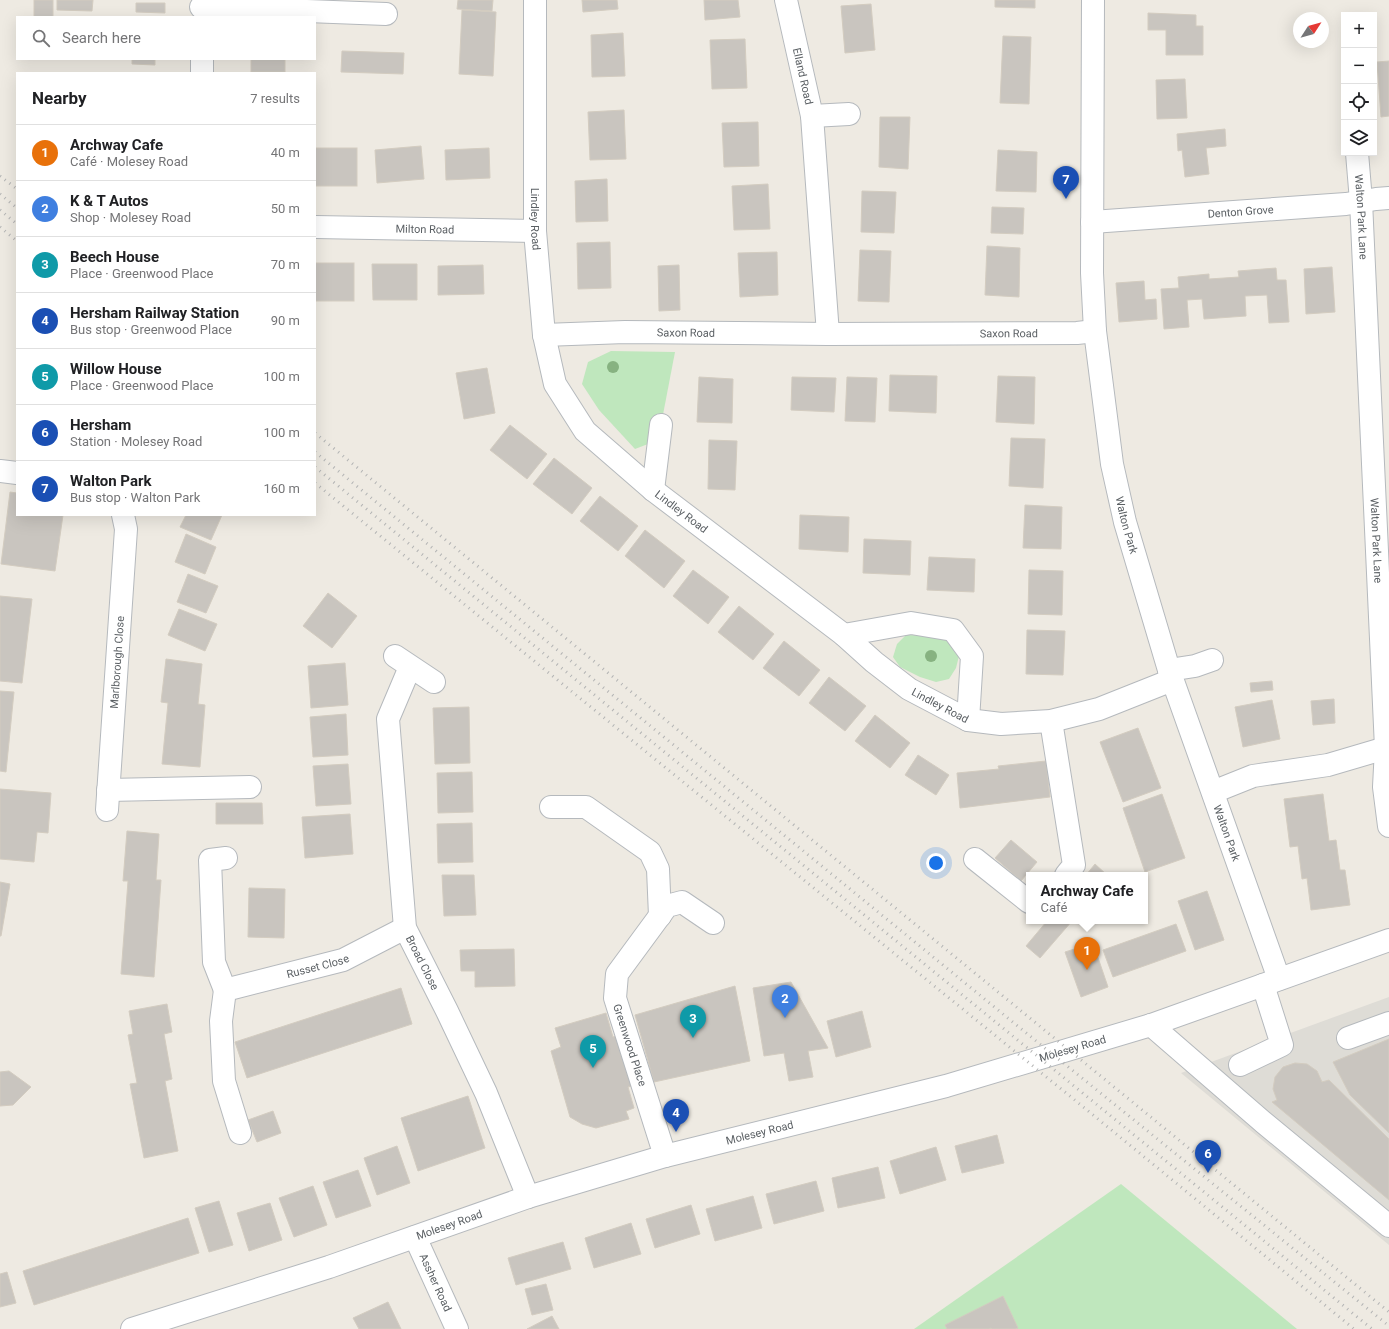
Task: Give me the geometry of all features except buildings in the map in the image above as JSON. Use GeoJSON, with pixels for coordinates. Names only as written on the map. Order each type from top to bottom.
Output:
{"type":"FeatureCollection","features":[{"type":"Feature","properties":{"kind":"street","name":"Lindley Road"},"geometry":{"type":"LineString","coordinates":[[535,0],[535,231],[544,335],[555,384],[585,430],[653,490],[844,635],[874,662],[909,689],[968,720],[1001,724],[1052,721],[1099,709],[1170,675],[1212,660]]}},
{"type":"Feature","properties":{"kind":"street","name":"Elland Road"},"geometry":{"type":"LineString","coordinates":[[786,0],[812,116],[849,114]]}},
{"type":"Feature","properties":{"kind":"street","name":"Walton Park"},"geometry":{"type":"LineString","coordinates":[[1093,0],[1092,273],[1095,331],[1112,464],[1125,522],[1170,675],[1213,792],[1271,982],[1282,1045],[1240,1065]]}},
{"type":"Feature","properties":{"kind":"street"},"geometry":{"type":"LineString","coordinates":[[201,8],[386,14]]}},
{"type":"Feature","properties":{"kind":"street"},"geometry":{"type":"LineString","coordinates":[[202,60],[202,72]]}},
{"type":"Feature","properties":{"kind":"street"},"geometry":{"type":"LineString","coordinates":[[812,116],[828,334]]}},
{"type":"Feature","properties":{"kind":"street","name":"Walton Park Lane"},"geometry":{"type":"LineString","coordinates":[[1357,156],[1361,201],[1388,748],[1384,787],[1389,826]]}},
{"type":"Feature","properties":{"kind":"street","name":"Denton Grove"},"geometry":{"type":"LineString","coordinates":[[1092,222],[1346,204],[1389,198]]}},
{"type":"Feature","properties":{"kind":"street","name":"Milton Road"},"geometry":{"type":"LineString","coordinates":[[316,227],[535,231]]}},
{"type":"Feature","properties":{"kind":"street","name":"Saxon Road"},"geometry":{"type":"LineString","coordinates":[[544,335],[625,332],[828,334],[1077,333],[1095,331]]}},
{"type":"Feature","properties":{"kind":"street"},"geometry":{"type":"LineString","coordinates":[[653,490],[661,424]]}},
{"type":"Feature","properties":{"kind":"street"},"geometry":{"type":"LineString","coordinates":[[0,471],[16,474]]}},
{"type":"Feature","properties":{"kind":"street","name":"Marlborough Close"},"geometry":{"type":"LineString","coordinates":[[123,516],[126,529],[107,800],[250,787]]}},
{"type":"Feature","properties":{"kind":"street"},"geometry":{"type":"LineString","coordinates":[[844,635],[911,623],[953,630],[972,656],[968,720]]}},
{"type":"Feature","properties":{"kind":"street","name":"Broad Close"},"geometry":{"type":"LineString","coordinates":[[434,682],[403,662],[388,719],[406,928],[486,1093],[528,1197]]}},
{"type":"Feature","properties":{"kind":"street"},"geometry":{"type":"LineString","coordinates":[[1052,721],[1074,865],[1068,872]]}},
{"type":"Feature","properties":{"kind":"street"},"geometry":{"type":"LineString","coordinates":[[1213,792],[1253,776],[1328,765],[1388,748]]}},
{"type":"Feature","properties":{"kind":"street"},"geometry":{"type":"LineString","coordinates":[[551,806],[586,807],[650,852],[658,869],[660,916]]}},
{"type":"Feature","properties":{"kind":"street"},"geometry":{"type":"LineString","coordinates":[[226,858],[210,860],[214,962],[225,990],[221,1021],[224,1080],[240,1133]]}},
{"type":"Feature","properties":{"kind":"street"},"geometry":{"type":"LineString","coordinates":[[975,859],[1026,900]]}},
{"type":"Feature","properties":{"kind":"street","name":"Greenwood Place"},"geometry":{"type":"LineString","coordinates":[[665,1156],[615,998],[617,974],[667,906],[682,902],[713,923]]}},
{"type":"Feature","properties":{"kind":"street","name":"Russet Close"},"geometry":{"type":"LineString","coordinates":[[225,990],[343,960],[406,928]]}},
{"type":"Feature","properties":{"kind":"street","name":"Molesey Road"},"geometry":{"type":"LineString","coordinates":[[132,1329],[329,1267],[528,1197],[665,1156],[946,1086],[1151,1025],[1389,940]]}},
{"type":"Feature","properties":{"kind":"street"},"geometry":{"type":"LineString","coordinates":[[1348,1038],[1389,1023]]}},
{"type":"Feature","properties":{"kind":"street"},"geometry":{"type":"LineString","coordinates":[[1151,1025],[1263,1122],[1389,1226]]}},
{"type":"Feature","properties":{"kind":"street","name":"Assher Road"},"geometry":{"type":"LineString","coordinates":[[415,1237],[457,1329]]}},
{"type":"Feature","properties":{"kind":"shaded area"},"geometry":{"type":"Polygon","coordinates":[[[1389,997],[1389,1245],[1181,1073],[1389,997]]]}},
{"type":"Feature","properties":{"kind":"green space"},"geometry":{"type":"Polygon","coordinates":[[[611,351],[675,352],[661,425],[648,444],[635,449],[599,410],[582,384],[588,362],[611,351]]]}},
{"type":"Feature","properties":{"kind":"green space"},"geometry":{"type":"Polygon","coordinates":[[[906,635],[942,636],[953,643],[959,656],[956,668],[949,679],[936,682],[920,677],[900,667],[893,657],[897,644],[906,635]]]}},
{"type":"Feature","properties":{"kind":"green space"},"geometry":{"type":"Polygon","coordinates":[[[1121,1184],[1297,1329],[914,1329],[1121,1184]]]}},
{"type":"Feature","properties":{"kind":"railway"},"geometry":{"type":"LineString","coordinates":[[0,176],[16,188]]}},
{"type":"Feature","properties":{"kind":"railway"},"geometry":{"type":"LineString","coordinates":[[0,194],[16,207]]}},
{"type":"Feature","properties":{"kind":"railway"},"geometry":{"type":"LineString","coordinates":[[0,210],[16,223]]}},
{"type":"Feature","properties":{"kind":"railway"},"geometry":{"type":"LineString","coordinates":[[0,227],[16,240]]}},
{"type":"Feature","properties":{"kind":"railway"},"geometry":{"type":"LineString","coordinates":[[316,434],[1389,1312]]}},
{"type":"Feature","properties":{"kind":"railway"},"geometry":{"type":"LineString","coordinates":[[316,453],[1025,1032],[1389,1326]]}},
{"type":"Feature","properties":{"kind":"railway"},"geometry":{"type":"LineString","coordinates":[[316,468],[1372,1329]]}},
{"type":"Feature","properties":{"kind":"railway"},"geometry":{"type":"LineString","coordinates":[[316,484],[1087,1110],[1354,1329]]}},
{"type":"Feature","properties":{"kind":"place","name":"Walton Park"},"geometry":{"type":"Point","coordinates":[1066,199]}},
{"type":"Feature","properties":{"kind":"place","name":"Archway Cafe"},"geometry":{"type":"Point","coordinates":[1087,970]}},
{"type":"Feature","properties":{"kind":"place","name":"K & T Autos"},"geometry":{"type":"Point","coordinates":[785,1018]}},
{"type":"Feature","properties":{"kind":"place","name":"Beech House"},"geometry":{"type":"Point","coordinates":[693,1038]}},
{"type":"Feature","properties":{"kind":"place","name":"Willow House"},"geometry":{"type":"Point","coordinates":[593,1068]}},
{"type":"Feature","properties":{"kind":"place","name":"Hersham Railway Station"},"geometry":{"type":"Point","coordinates":[676,1132]}},
{"type":"Feature","properties":{"kind":"place","name":"Hersham"},"geometry":{"type":"Point","coordinates":[1208,1173]}}]}
